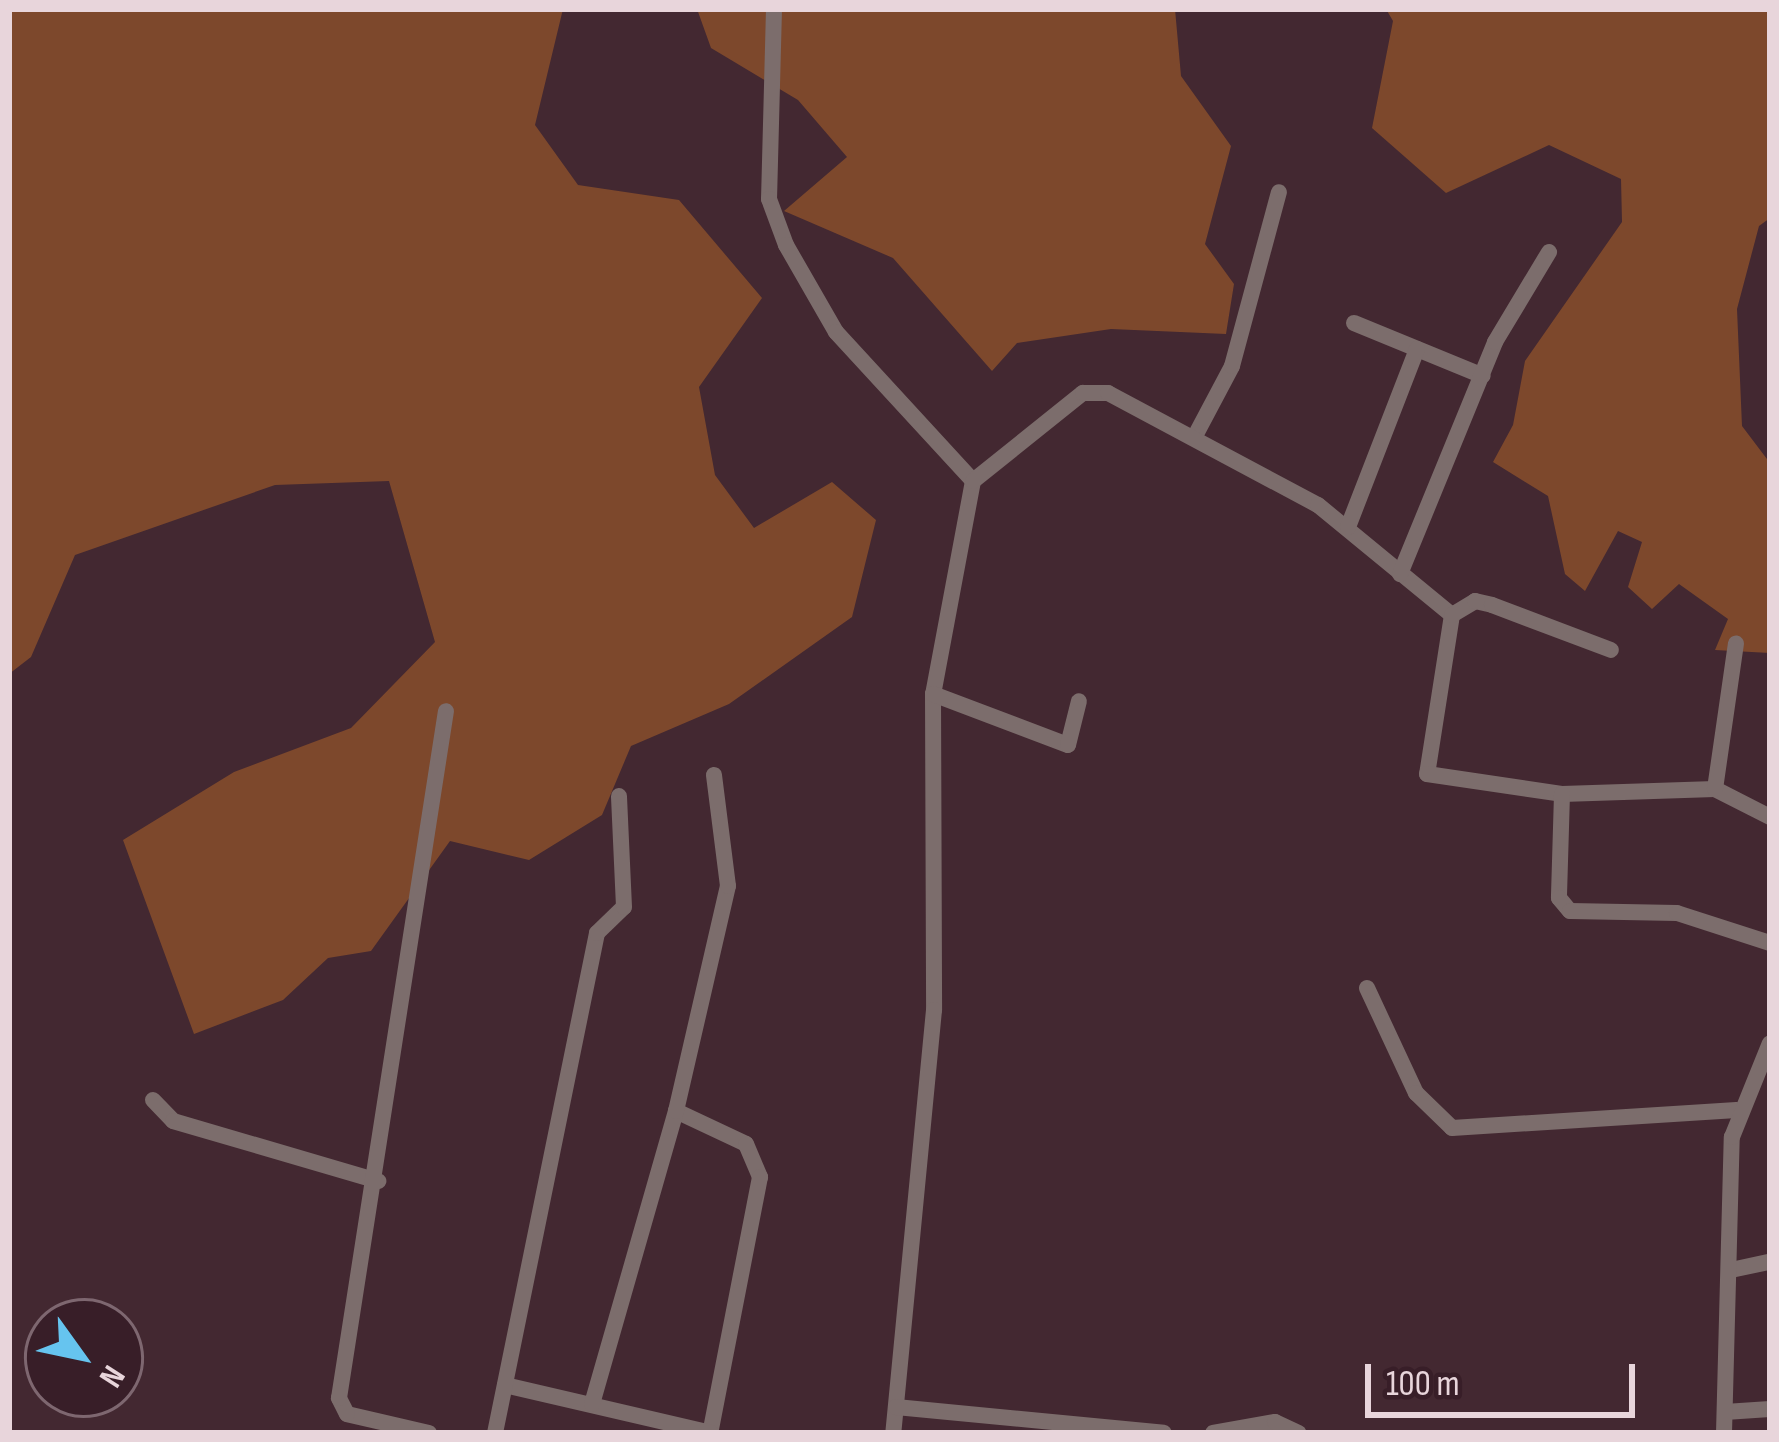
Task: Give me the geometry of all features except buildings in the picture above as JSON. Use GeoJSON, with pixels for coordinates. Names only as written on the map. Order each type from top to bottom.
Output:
{"type":"FeatureCollection","features":[{"type":"Feature","properties":{"kind":"street"},"geometry":{"type":"LineString","coordinates":[[774,9],[769,199],[786,245],[836,332],[973,481]]}},
{"type":"Feature","properties":{"kind":"street"},"geometry":{"type":"LineString","coordinates":[[1195,436],[1232,366],[1279,192]]}},
{"type":"Feature","properties":{"kind":"street"},"geometry":{"type":"LineString","coordinates":[[1400,574],[1509,311],[1549,252]]}},
{"type":"Feature","properties":{"kind":"street"},"geometry":{"type":"LineString","coordinates":[[1354,323],[1483,376]]}},
{"type":"Feature","properties":{"kind":"street"},"geometry":{"type":"LineString","coordinates":[[1348,527],[1417,349]]}},
{"type":"Feature","properties":{"kind":"street"},"geometry":{"type":"LineString","coordinates":[[893,1433],[934,1010],[933,694],[973,481],[1093,389],[1195,436],[1348,527],[1452,615]]}},
{"type":"Feature","properties":{"kind":"street"},"geometry":{"type":"LineString","coordinates":[[1611,650],[1492,604],[1475,601],[1452,615],[1426,774],[1562,794],[1715,789],[1770,817]]}},
{"type":"Feature","properties":{"kind":"street"},"geometry":{"type":"LineString","coordinates":[[1715,789],[1736,644]]}},
{"type":"Feature","properties":{"kind":"street"},"geometry":{"type":"LineString","coordinates":[[933,694],[1068,745],[1078,701]]}},
{"type":"Feature","properties":{"kind":"street"},"geometry":{"type":"LineString","coordinates":[[429,1433],[339,1408],[378,1180],[446,711]]}},
{"type":"Feature","properties":{"kind":"street"},"geometry":{"type":"LineString","coordinates":[[592,1404],[676,1111],[728,886],[714,775]]}},
{"type":"Feature","properties":{"kind":"street"},"geometry":{"type":"LineString","coordinates":[[1562,794],[1559,898],[1570,911],[1677,913],[1770,943]]}},
{"type":"Feature","properties":{"kind":"street"},"geometry":{"type":"LineString","coordinates":[[496,1433],[597,932],[624,907],[620,796]]}},
{"type":"Feature","properties":{"kind":"street"},"geometry":{"type":"LineString","coordinates":[[1367,988],[1416,1094],[1452,1128],[1736,1110]]}},
{"type":"Feature","properties":{"kind":"street"},"geometry":{"type":"LineString","coordinates":[[1724,1433],[1736,1110],[1770,1043]]}},
{"type":"Feature","properties":{"kind":"street"},"geometry":{"type":"LineString","coordinates":[[153,1100],[172,1121],[378,1180]]}},
{"type":"Feature","properties":{"kind":"street"},"geometry":{"type":"LineString","coordinates":[[505,1385],[711,1431],[760,1177],[746,1144],[676,1111]]}},
{"type":"Feature","properties":{"kind":"street"},"geometry":{"type":"LineString","coordinates":[[1731,1270],[1770,1262]]}},
{"type":"Feature","properties":{"kind":"street"},"geometry":{"type":"LineString","coordinates":[[896,1407],[1164,1433]]}},
{"type":"Feature","properties":{"kind":"street"},"geometry":{"type":"LineString","coordinates":[[1725,1412],[1770,1409]]}},
{"type":"Feature","properties":{"kind":"street"},"geometry":{"type":"LineString","coordinates":[[1213,1433],[1275,1422],[1299,1433]]}},
{"type":"Feature","properties":{"kind":"shaded area"},"geometry":{"type":"Polygon","coordinates":[[[9,9],[563,9],[535,125],[578,185],[679,200],[762,298],[699,387],[715,475],[754,528],[832,482],[876,520],[852,617],[729,704],[631,746],[602,815],[529,860],[450,841],[371,951],[328,958],[283,1000],[194,1034],[123,840],[234,772],[351,728],[435,642],[389,481],[275,485],[75,555],[31,657],[9,674],[9,9]]]}},
{"type":"Feature","properties":{"kind":"shaded area"},"geometry":{"type":"Polygon","coordinates":[[[697,9],[1175,9],[1181,76],[1231,146],[1205,244],[1234,284],[1226,334],[1111,329],[1017,343],[992,371],[893,258],[784,211],[847,157],[798,100],[711,48],[697,9]]]}},
{"type":"Feature","properties":{"kind":"shaded area"},"geometry":{"type":"Polygon","coordinates":[[[1386,9],[1770,9],[1770,218],[1759,226],[1737,309],[1742,426],[1770,463],[1770,653],[1715,650],[1728,619],[1679,584],[1652,609],[1628,587],[1642,542],[1618,531],[1585,591],[1565,574],[1548,496],[1493,462],[1513,425],[1525,361],[1622,222],[1621,179],[1549,145],[1446,193],[1372,128],[1393,21],[1386,9]]]}}]}
